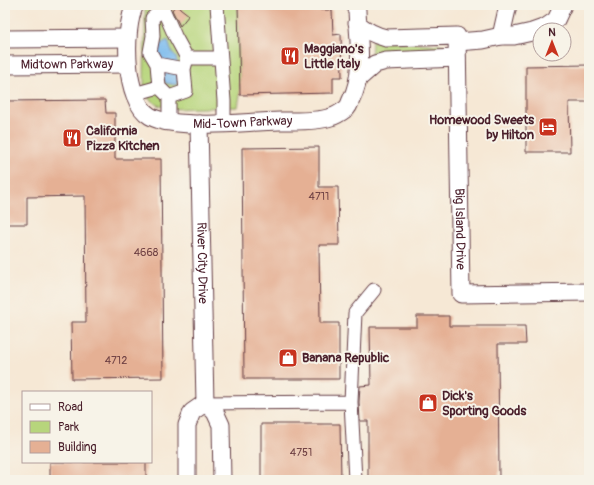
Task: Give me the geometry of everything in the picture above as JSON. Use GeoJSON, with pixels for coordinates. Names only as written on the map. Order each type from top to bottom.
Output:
{"type":"FeatureCollection","features":[{"type":"Feature","properties":{"kind":"street"},"geometry":{"type":"LineString","coordinates":[[217,5],[224,101],[224,123]]}},
{"type":"Feature","properties":{"kind":"street","name":"Mid-Town Parkway"},"geometry":{"type":"LineString","coordinates":[[133,9],[128,38],[128,64],[131,87],[138,104],[150,116],[169,122],[199,124],[310,120],[331,117],[347,107],[354,94],[359,78],[360,55],[357,10],[354,5]]}},
{"type":"Feature","properties":{"kind":"street"},"geometry":{"type":"LineString","coordinates":[[501,36],[508,5]]}},
{"type":"Feature","properties":{"kind":"street"},"geometry":{"type":"LineString","coordinates":[[359,78],[375,64],[386,61],[501,36],[514,36],[546,27],[556,20],[563,5]]}},
{"type":"Feature","properties":{"kind":"street"},"geometry":{"type":"LineString","coordinates":[[169,97],[186,91],[186,63],[163,7],[152,18],[153,36],[150,52],[157,64],[159,87],[169,97],[169,122]]}},
{"type":"Feature","properties":{"kind":"street"},"geometry":{"type":"LineString","coordinates":[[133,9],[152,18]]}},
{"type":"Feature","properties":{"kind":"street"},"geometry":{"type":"LineString","coordinates":[[357,23],[365,30],[376,36],[457,46]]}},
{"type":"Feature","properties":{"kind":"street","name":"Midtown Parkway"},"geometry":{"type":"LineString","coordinates":[[5,39],[128,38]]}},
{"type":"Feature","properties":{"kind":"street","name":"Big Island Drive"},"geometry":{"type":"LineString","coordinates":[[457,46],[461,294],[589,292]]}},
{"type":"Feature","properties":{"kind":"street"},"geometry":{"type":"LineString","coordinates":[[157,64],[186,63],[220,58]]}},
{"type":"Feature","properties":{"kind":"street","name":"Midtown Parkway"},"geometry":{"type":"LineString","coordinates":[[5,65],[128,64]]}},
{"type":"Feature","properties":{"kind":"street"},"geometry":{"type":"LineString","coordinates":[[134,94],[159,87]]}},
{"type":"Feature","properties":{"kind":"street","name":"River City Drive"},"geometry":{"type":"LineString","coordinates":[[199,124],[205,403]]}},
{"type":"Feature","properties":{"kind":"street"},"geometry":{"type":"LineString","coordinates":[[355,480],[351,402],[355,313],[374,290]]}},
{"type":"Feature","properties":{"kind":"street"},"geometry":{"type":"LineString","coordinates":[[187,480],[186,425],[192,412],[205,403],[351,402]]}},
{"type":"Feature","properties":{"kind":"street"},"geometry":{"type":"LineString","coordinates":[[205,403],[215,412],[221,425],[222,480]]}},
{"type":"Feature","properties":{"kind":"green space"},"geometry":{"type":"Polygon","coordinates":[[[146,5],[238,5],[240,95],[238,107],[173,109],[157,105],[148,98],[144,84],[146,5]]]}},
{"type":"Feature","properties":{"kind":"green space"},"geometry":{"type":"Polygon","coordinates":[[[372,40],[444,45],[445,52],[371,58],[372,40]]]}},
{"type":"Feature","properties":{"kind":"water"},"geometry":{"type":"Polygon","coordinates":[[[168,40],[177,61],[179,80],[176,85],[165,83],[158,60],[158,48],[161,44],[168,40]]]}},
{"type":"Feature","properties":{"kind":"building"},"geometry":{"type":"Polygon","coordinates":[[[176,5],[189,15],[180,26],[172,10],[176,5]]]}},
{"type":"Feature","properties":{"kind":"building","name":"Maggiano's Little Italy"},"geometry":{"type":"Polygon","coordinates":[[[238,5],[320,5],[320,10],[332,10],[333,35],[341,34],[342,77],[333,77],[333,93],[240,95],[238,5]]]}},
{"type":"Feature","properties":{"kind":"building","name":"Homewood Sweets by Hilton"},"geometry":{"type":"Polygon","coordinates":[[[589,65],[589,102],[569,102],[570,152],[526,152],[526,66],[589,65]]]}},
{"type":"Feature","properties":{"kind":"building"},"geometry":{"type":"Polygon","coordinates":[[[105,100],[106,113],[115,113],[115,159],[161,159],[163,378],[72,379],[71,322],[86,322],[85,196],[27,197],[27,224],[5,224],[5,101],[105,100]]]}},
{"type":"Feature","properties":{"kind":"building"},"geometry":{"type":"Polygon","coordinates":[[[319,147],[319,187],[338,187],[339,245],[319,245],[320,323],[339,323],[339,379],[244,379],[242,148],[319,147]]]}},
{"type":"Feature","properties":{"kind":"building","name":"Dick's Sporting Goods"},"geometry":{"type":"Polygon","coordinates":[[[417,316],[449,316],[449,326],[525,326],[526,344],[498,344],[499,480],[368,480],[368,421],[360,421],[359,402],[360,386],[371,385],[370,327],[417,327],[417,316]]]}},
{"type":"Feature","properties":{"kind":"building"},"geometry":{"type":"Polygon","coordinates":[[[261,424],[340,424],[341,480],[261,480],[261,424]]]}},
{"type":"Feature","properties":{"kind":"building"},"geometry":{"type":"Polygon","coordinates":[[[50,463],[146,463],[146,480],[50,480],[50,463]]]}},
{"type":"Feature","properties":{"kind":"place","name":"Maggiano's Little Italy"},"geometry":{"type":"Point","coordinates":[290,56]}},
{"type":"Feature","properties":{"kind":"place","name":"Homewood Sweets by Hilton"},"geometry":{"type":"Point","coordinates":[548,127]}},
{"type":"Feature","properties":{"kind":"place","name":"California Pizza Kitchen"},"geometry":{"type":"Point","coordinates":[72,138]}},
{"type":"Feature","properties":{"kind":"place","name":"Banana Republic"},"geometry":{"type":"Point","coordinates":[288,358]}},
{"type":"Feature","properties":{"kind":"place","name":"Dick's Sporting Goods"},"geometry":{"type":"Point","coordinates":[428,403]}}]}
